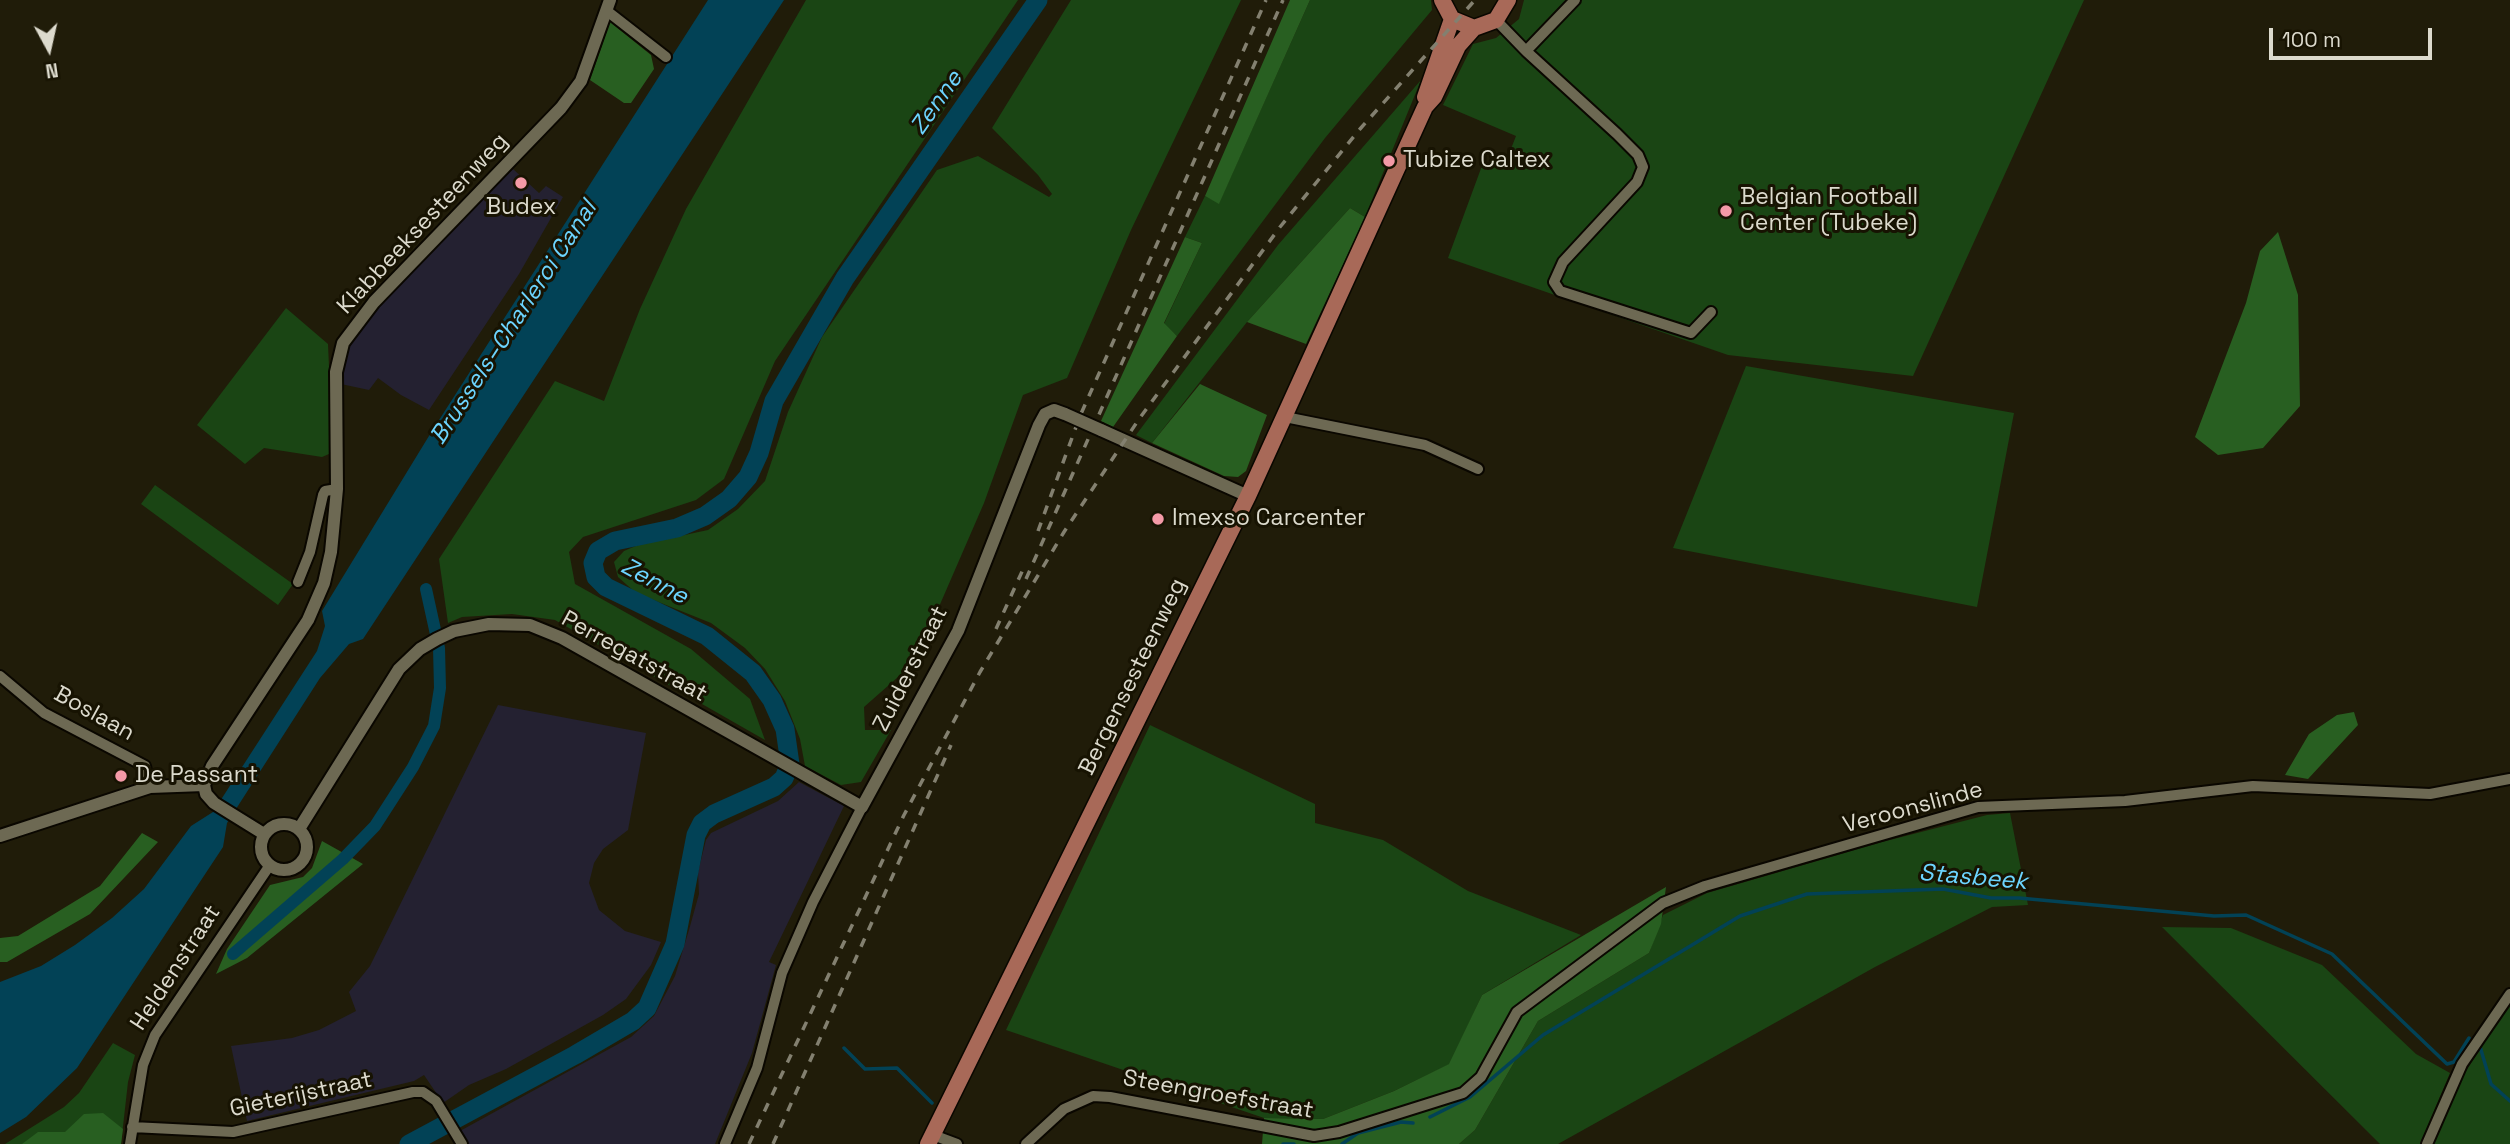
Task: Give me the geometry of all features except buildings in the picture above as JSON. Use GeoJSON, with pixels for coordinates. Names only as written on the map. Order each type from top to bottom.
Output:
{"type":"FeatureCollection","features":[{"type":"Feature","properties":{"kind":"main road"},"geometry":{"type":"LineString","coordinates":[[1442,0],[1452,19],[1474,28]]}},
{"type":"Feature","properties":{"kind":"main road"},"geometry":{"type":"LineString","coordinates":[[1425,107],[1434,97],[1458,46],[1474,28],[1496,20],[1508,0]]}},
{"type":"Feature","properties":{"kind":"main road"},"geometry":{"type":"LineString","coordinates":[[1425,107],[1425,92],[1446,42],[1452,19]]}},
{"type":"Feature","properties":{"kind":"main road","name":"Bergensesteenweg"},"geometry":{"type":"LineString","coordinates":[[931,1139],[1248,495],[1425,107]]}},
{"type":"Feature","properties":{"kind":"street"},"geometry":{"type":"LineString","coordinates":[[1526,51],[1575,0]]}},
{"type":"Feature","properties":{"kind":"street","name":"Klabbeeksesteenweg"},"geometry":{"type":"LineString","coordinates":[[204,785],[212,766],[318,601],[331,552],[337,489],[336,372],[343,343],[374,302],[561,108],[581,80],[608,5],[666,57]]}},
{"type":"Feature","properties":{"kind":"street"},"geometry":{"type":"LineString","coordinates":[[1496,20],[1617,134],[1638,155],[1643,167],[1637,182],[1563,262],[1554,282],[1560,291],[1691,333],[1711,312]]}},
{"type":"Feature","properties":{"kind":"street","name":"Zuiderstraat"},"geometry":{"type":"LineString","coordinates":[[725,1144],[757,1068],[782,973],[813,902],[958,631],[1045,414],[1054,410],[1065,414],[1248,495]]}},
{"type":"Feature","properties":{"kind":"street"},"geometry":{"type":"LineString","coordinates":[[1285,417],[1425,445],[1478,469]]}},
{"type":"Feature","properties":{"kind":"street"},"geometry":{"type":"LineString","coordinates":[[298,582],[319,521],[323,495],[325,491],[337,489]]}},
{"type":"Feature","properties":{"kind":"street","name":"Perregatstraat"},"geometry":{"type":"LineString","coordinates":[[299,829],[399,669],[420,649],[454,631],[489,624],[530,625],[562,638],[862,807]]}},
{"type":"Feature","properties":{"kind":"street","name":"Boslaan"},"geometry":{"type":"LineString","coordinates":[[0,693],[4,679],[44,713],[145,766],[150,787]]}},
{"type":"Feature","properties":{"kind":"street","name":"Veroonslinde"},"geometry":{"type":"LineString","coordinates":[[1415,1110],[1463,1093],[1481,1077],[1517,1012],[1663,902],[1706,886],[1978,807],[2125,801],[2252,786],[2430,794],[2510,779]]}},
{"type":"Feature","properties":{"kind":"street"},"geometry":{"type":"LineString","coordinates":[[0,836],[150,787],[204,785],[206,794],[215,803],[264,834]]}},
{"type":"Feature","properties":{"kind":"street"},"geometry":{"type":"LineString","coordinates":[[281,824],[299,829],[307,842],[305,858],[300,864],[285,870],[270,865],[261,851],[264,834],[281,824]]}},
{"type":"Feature","properties":{"kind":"street","name":"Heldenstraat"},"geometry":{"type":"LineString","coordinates":[[131,1144],[142,1065],[155,1035],[270,865]]}},
{"type":"Feature","properties":{"kind":"street"},"geometry":{"type":"LineString","coordinates":[[2427,1144],[2462,1063],[2510,994]]}},
{"type":"Feature","properties":{"kind":"street","name":"Gieterijstraat"},"geometry":{"type":"LineString","coordinates":[[132,1127],[233,1132],[413,1092],[429,1096],[443,1112],[459,1139]]}},
{"type":"Feature","properties":{"kind":"street","name":"Steengroefstraat"},"geometry":{"type":"LineString","coordinates":[[1026,1144],[1064,1109],[1093,1097],[1110,1097],[1314,1136],[1415,1110]]}},
{"type":"Feature","properties":{"kind":"street"},"geometry":{"type":"LineString","coordinates":[[931,1139],[957,1144]]}},
{"type":"Feature","properties":{"kind":"shaded area"},"geometry":{"type":"Polygon","coordinates":[[[513,169],[539,193],[546,186],[563,197],[519,274],[429,410],[401,395],[378,378],[369,390],[341,384],[347,349],[361,324],[513,169]]]}},
{"type":"Feature","properties":{"kind":"shaded area"},"geometry":{"type":"Polygon","coordinates":[[[498,705],[646,733],[628,830],[603,849],[594,863],[589,883],[599,910],[625,931],[661,942],[651,965],[626,999],[603,1015],[506,1069],[469,1085],[443,1103],[424,1075],[414,1081],[247,1121],[231,1046],[292,1038],[319,1030],[356,1011],[349,992],[370,966],[498,705]]]}},
{"type":"Feature","properties":{"kind":"shaded area"},"geometry":{"type":"Polygon","coordinates":[[[799,782],[844,806],[769,962],[776,965],[752,1053],[715,1144],[468,1144],[460,1131],[631,1037],[654,1016],[675,976],[689,930],[699,894],[698,872],[706,840],[711,833],[778,801],[799,782]]]}},
{"type":"Feature","properties":{"kind":"green space"},"geometry":{"type":"Polygon","coordinates":[[[806,0],[1018,0],[775,361],[724,479],[696,500],[583,537],[569,552],[575,584],[691,649],[750,699],[765,740],[555,620],[512,614],[462,617],[448,623],[439,559],[555,381],[604,401],[640,309],[686,209],[806,0]]]}},
{"type":"Feature","properties":{"kind":"green space"},"geometry":{"type":"Polygon","coordinates":[[[1071,0],[1241,0],[1131,230],[1067,378],[1023,395],[984,503],[915,662],[864,707],[865,730],[891,730],[861,782],[841,785],[805,766],[800,739],[785,701],[765,669],[745,648],[711,623],[636,593],[618,577],[614,562],[624,551],[638,545],[708,530],[738,509],[765,481],[788,412],[822,337],[937,170],[978,156],[1049,197],[1052,194],[1038,175],[992,128],[1071,0]]]}},
{"type":"Feature","properties":{"kind":"green space"},"geometry":{"type":"Polygon","coordinates":[[[1290,0],[1310,0],[1219,204],[1205,196],[1290,0]]]}},
{"type":"Feature","properties":{"kind":"green space"},"geometry":{"type":"Polygon","coordinates":[[[1310,0],[1431,0],[1432,10],[1325,138],[1177,336],[1164,324],[1202,243],[1185,237],[1205,196],[1219,203],[1310,0]]]}},
{"type":"Feature","properties":{"kind":"green space","name":"Belgian Football Center (Tubeke)"},"geometry":{"type":"Polygon","coordinates":[[[1524,0],[2084,0],[1913,376],[1728,355],[1448,258],[1483,163],[1505,164],[1516,136],[1443,105],[1473,44],[1496,38],[1519,19],[1524,0]]]}},
{"type":"Feature","properties":{"kind":"green space"},"geometry":{"type":"Polygon","coordinates":[[[610,22],[651,55],[654,69],[631,103],[624,103],[590,80],[610,22]]]}},
{"type":"Feature","properties":{"kind":"green space"},"geometry":{"type":"Polygon","coordinates":[[[1421,80],[1365,217],[1350,208],[1247,322],[1152,443],[1136,435],[1278,245],[1421,80]]]}},
{"type":"Feature","properties":{"kind":"green space"},"geometry":{"type":"Polygon","coordinates":[[[1350,208],[1365,217],[1306,344],[1247,322],[1350,208]]]}},
{"type":"Feature","properties":{"kind":"green space"},"geometry":{"type":"Polygon","coordinates":[[[2278,232],[2298,295],[2300,406],[2263,448],[2218,455],[2195,437],[2246,303],[2260,251],[2278,232]]]}},
{"type":"Feature","properties":{"kind":"green space"},"geometry":{"type":"Polygon","coordinates":[[[1185,237],[1202,243],[1164,323],[1177,336],[1113,427],[1101,421],[1185,237]]]}},
{"type":"Feature","properties":{"kind":"green space"},"geometry":{"type":"Polygon","coordinates":[[[286,308],[328,344],[331,412],[329,454],[322,457],[264,448],[245,464],[197,425],[286,308]]]}},
{"type":"Feature","properties":{"kind":"green space"},"geometry":{"type":"Polygon","coordinates":[[[1746,366],[2014,413],[1977,607],[1673,548],[1746,366]]]}},
{"type":"Feature","properties":{"kind":"green space"},"geometry":{"type":"Polygon","coordinates":[[[1200,384],[1267,415],[1246,471],[1238,477],[1224,476],[1152,443],[1200,384]]]}},
{"type":"Feature","properties":{"kind":"green space"},"geometry":{"type":"Polygon","coordinates":[[[155,485],[293,584],[278,605],[141,504],[155,485]]]}},
{"type":"Feature","properties":{"kind":"green space"},"geometry":{"type":"Polygon","coordinates":[[[2354,712],[2358,725],[2308,779],[2285,775],[2309,734],[2337,715],[2354,712]]]}},
{"type":"Feature","properties":{"kind":"green space"},"geometry":{"type":"Polygon","coordinates":[[[1150,725],[1315,804],[1315,823],[1383,840],[1468,891],[1581,935],[1482,995],[1450,1064],[1394,1091],[1323,1119],[1264,1118],[1006,1030],[1150,725]]]}},
{"type":"Feature","properties":{"kind":"green space"},"geometry":{"type":"Polygon","coordinates":[[[2010,813],[2028,905],[1992,907],[1875,967],[1558,1144],[1459,1144],[1475,1130],[1538,1021],[1649,953],[1663,915],[1707,893],[1882,842],[1987,815],[2010,813]]]}},
{"type":"Feature","properties":{"kind":"green space"},"geometry":{"type":"Polygon","coordinates":[[[142,833],[158,842],[90,914],[7,962],[0,962],[0,938],[18,936],[100,886],[142,833]]]}},
{"type":"Feature","properties":{"kind":"green space"},"geometry":{"type":"Polygon","coordinates":[[[322,841],[363,864],[247,958],[216,974],[227,949],[270,885],[303,877],[312,868],[322,841]]]}},
{"type":"Feature","properties":{"kind":"green space"},"geometry":{"type":"Polygon","coordinates":[[[1666,887],[1661,924],[1649,953],[1538,1021],[1475,1130],[1459,1144],[1262,1144],[1264,1118],[1323,1119],[1394,1091],[1449,1064],[1482,995],[1666,887]]]}},
{"type":"Feature","properties":{"kind":"green space"},"geometry":{"type":"Polygon","coordinates":[[[2162,927],[2231,928],[2322,965],[2416,1054],[2450,1073],[2420,1144],[2380,1144],[2162,927]]]}},
{"type":"Feature","properties":{"kind":"green space"},"geometry":{"type":"Polygon","coordinates":[[[2510,1002],[2510,1144],[2434,1144],[2464,1074],[2510,1002]]]}},
{"type":"Feature","properties":{"kind":"green space"},"geometry":{"type":"Polygon","coordinates":[[[113,1043],[135,1055],[128,1082],[121,1144],[5,1144],[64,1107],[79,1093],[113,1043]]]}},
{"type":"Feature","properties":{"kind":"green space"},"geometry":{"type":"Polygon","coordinates":[[[103,1113],[123,1129],[121,1144],[22,1144],[38,1132],[65,1132],[84,1114],[103,1113]]]}},
{"type":"Feature","properties":{"kind":"water","name":"Brussels–Charleroi Canal"},"geometry":{"type":"Polygon","coordinates":[[[708,0],[784,0],[363,639],[349,644],[320,678],[227,823],[223,847],[77,1068],[26,1117],[0,1133],[0,982],[41,966],[112,918],[144,889],[191,826],[213,812],[317,651],[325,626],[322,611],[432,431],[708,0]]]}},
{"type":"Feature","properties":{"kind":"waterway","name":"Zenne"},"geometry":{"type":"LineString","coordinates":[[409,1144],[575,1055],[633,1021],[647,1008],[675,944],[696,835],[702,823],[714,814],[774,787],[784,778],[790,764],[785,729],[772,700],[753,673],[707,636],[606,587],[596,577],[593,563],[598,551],[615,541],[677,528],[705,516],[729,499],[748,477],[759,453],[774,401],[845,278],[1038,0]]}},
{"type":"Feature","properties":{"kind":"waterway"},"geometry":{"type":"LineString","coordinates":[[233,954],[343,859],[375,826],[413,767],[434,726],[440,688],[439,648],[426,589]]}},
{"type":"Feature","properties":{"kind":"waterway","name":"Stasbeek"},"geometry":{"type":"LineString","coordinates":[[1430,1117],[1470,1097],[1543,1035],[1740,916],[1807,894],[1943,889],[1991,898],[2019,898],[2214,916],[2246,915],[2332,954],[2447,1064],[2454,1062],[2469,1038]]}},
{"type":"Feature","properties":{"kind":"waterway","name":"Stasbeek"},"geometry":{"type":"LineString","coordinates":[[2479,1043],[2491,1084],[2510,1101]]}},
{"type":"Feature","properties":{"kind":"waterway","name":"Stasbeek"},"geometry":{"type":"LineString","coordinates":[[844,1048],[865,1069],[897,1068],[932,1103]]}},
{"type":"Feature","properties":{"kind":"waterway","name":"Stasbeek"},"geometry":{"type":"LineString","coordinates":[[1342,1144],[1358,1133],[1401,1122],[1413,1123]]}},
{"type":"Feature","properties":{"kind":"waterway","name":"Stasbeek"},"geometry":{"type":"LineString","coordinates":[[1283,1144],[1294,1144]]}},
{"type":"Feature","properties":{"kind":"railway"},"geometry":{"type":"LineString","coordinates":[[1038,531],[1080,416],[1266,0]]}},
{"type":"Feature","properties":{"kind":"railway"},"geometry":{"type":"LineString","coordinates":[[1026,579],[1283,0]]}},
{"type":"Feature","properties":{"kind":"railway"},"geometry":{"type":"LineString","coordinates":[[749,1144],[904,815],[980,672],[1064,532],[1139,419],[1280,227],[1360,129],[1475,0]]}},
{"type":"Feature","properties":{"kind":"railway"},"geometry":{"type":"LineString","coordinates":[[996,629],[1025,565]]}},
{"type":"Feature","properties":{"kind":"railway"},"geometry":{"type":"LineString","coordinates":[[773,1144],[951,745]]}},
{"type":"Feature","properties":{"kind":"place","name":"Tubize Caltex"},"geometry":{"type":"Point","coordinates":[1389,161]}},
{"type":"Feature","properties":{"kind":"place","name":"Budex"},"geometry":{"type":"Point","coordinates":[521,183]}},
{"type":"Feature","properties":{"kind":"place","name":"Belgian Football Center (Tubeke)"},"geometry":{"type":"Point","coordinates":[1726,211]}},
{"type":"Feature","properties":{"kind":"place","name":"Imexso Carcenter"},"geometry":{"type":"Point","coordinates":[1158,519]}},
{"type":"Feature","properties":{"kind":"place","name":"De Passant"},"geometry":{"type":"Point","coordinates":[121,776]}}]}
